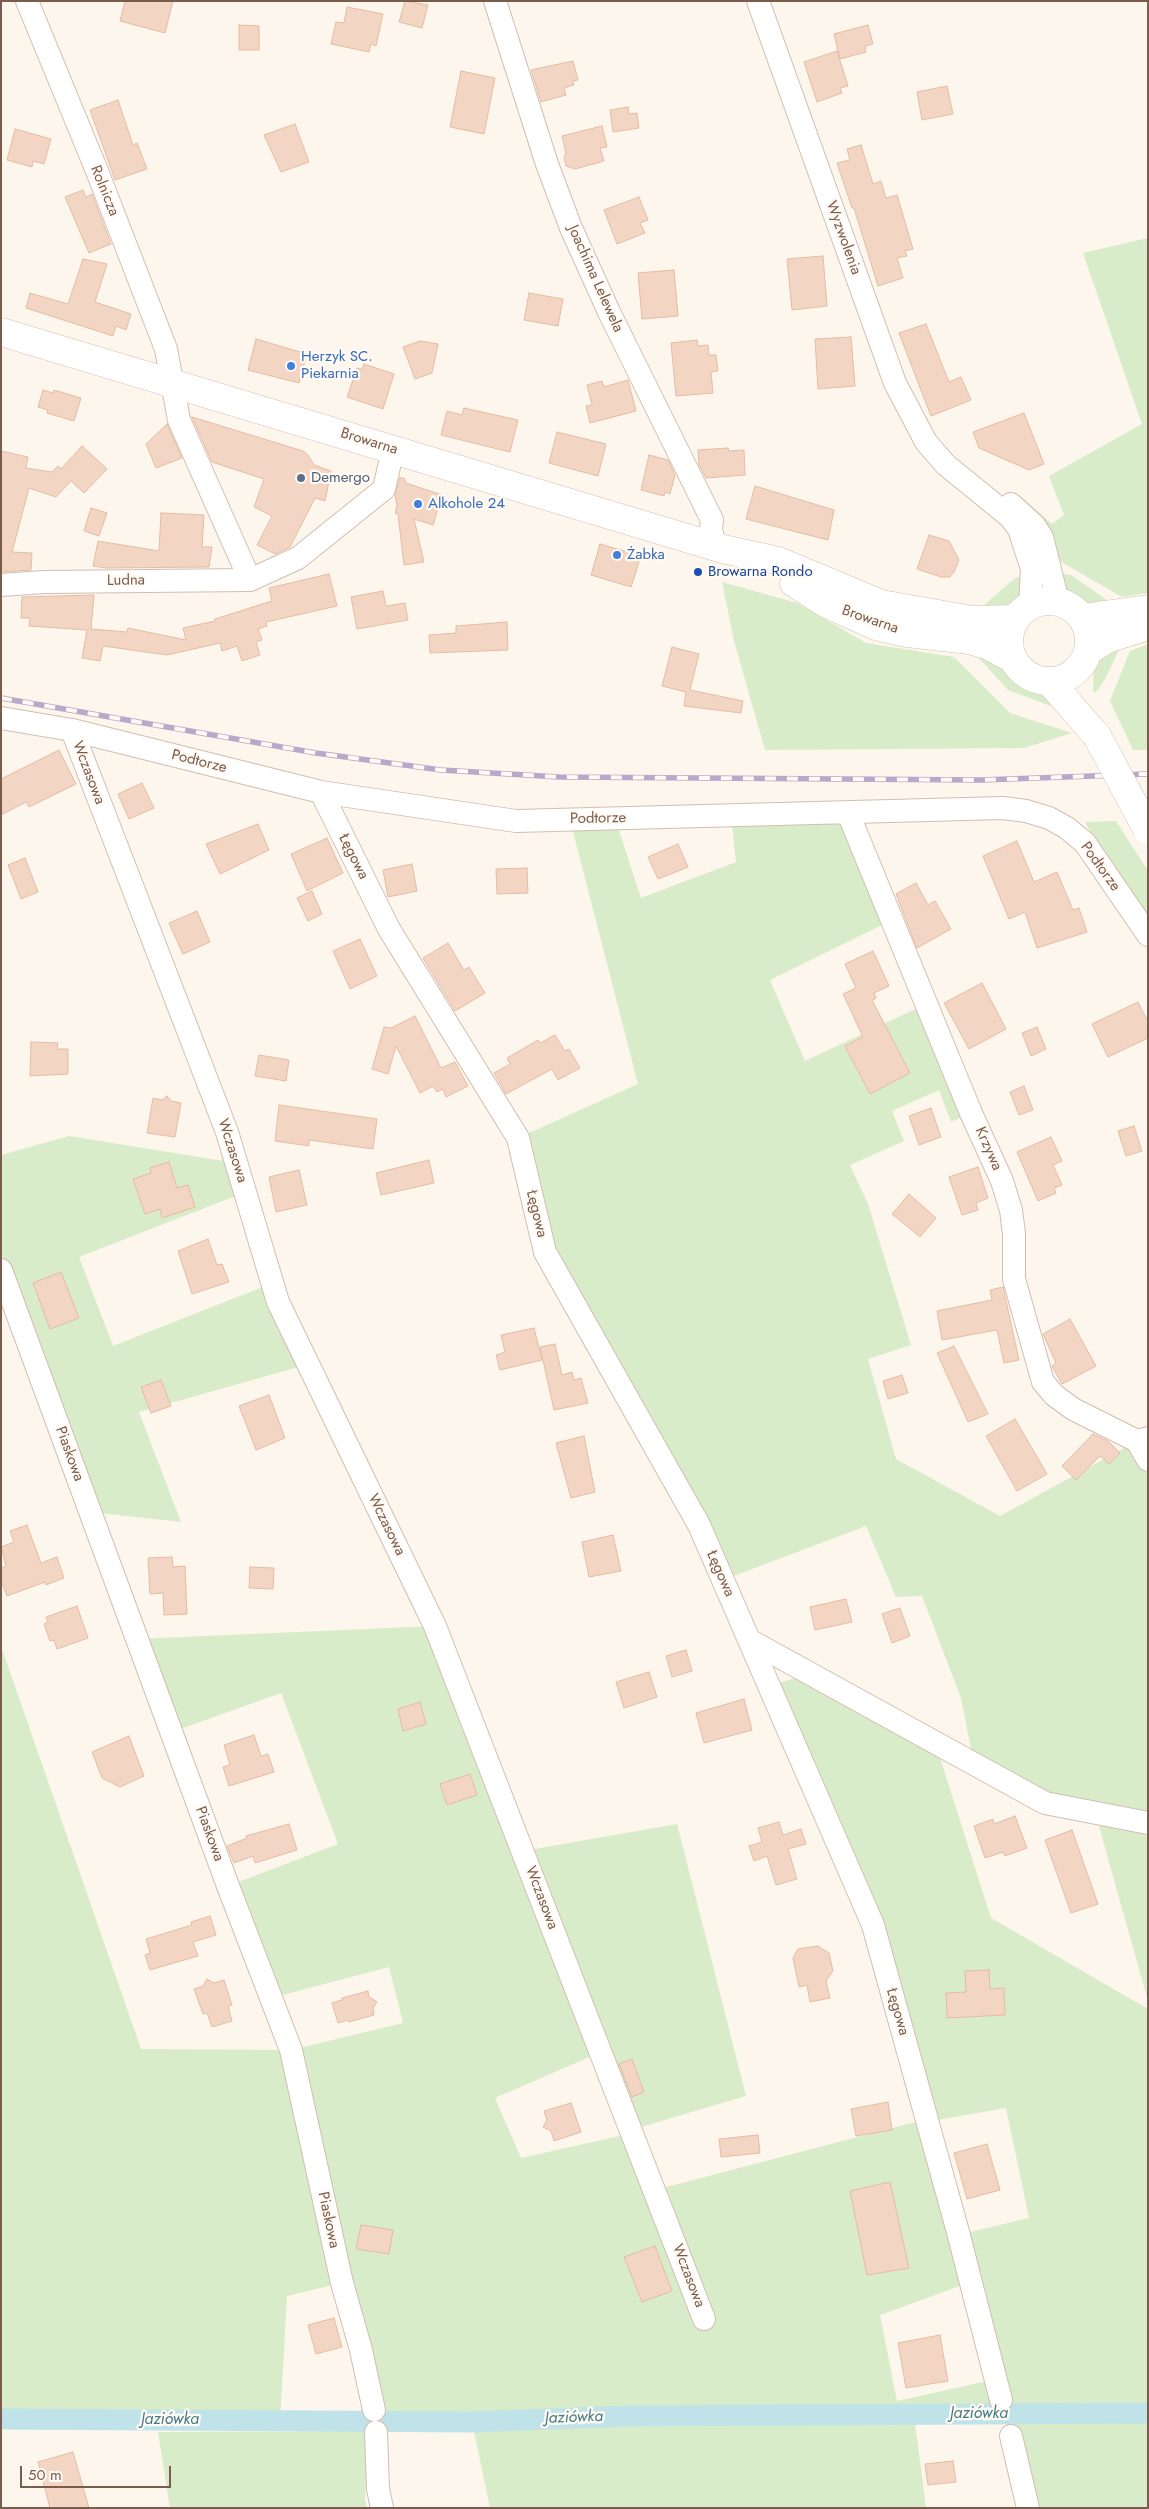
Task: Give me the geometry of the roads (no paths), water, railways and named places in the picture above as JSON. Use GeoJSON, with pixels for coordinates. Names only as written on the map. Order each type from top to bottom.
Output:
{"type":"FeatureCollection","features":[{"type":"Feature","properties":{"kind":"street","name":"Rolnicza"},"geometry":{"type":"LineString","coordinates":[[27,1],[97,171],[166,349],[171,384]]}},
{"type":"Feature","properties":{"kind":"street","name":"Joachima Lelewela"},"geometry":{"type":"LineString","coordinates":[[495,1],[547,164],[571,228],[609,312],[712,520],[710,529],[726,549]]}},
{"type":"Feature","properties":{"kind":"street","name":"Wyzwolenia"},"geometry":{"type":"LineString","coordinates":[[758,1],[895,383],[926,442],[946,465],[1010,517],[1019,529],[1032,569],[1023,612]]}},
{"type":"Feature","properties":{"kind":"street","name":"Browarna"},"geometry":{"type":"LineString","coordinates":[[1,332],[726,549],[778,561],[881,604],[962,619],[1023,612]]}},
{"type":"Feature","properties":{"kind":"street"},"geometry":{"type":"LineString","coordinates":[[171,384],[180,420],[250,580]]}},
{"type":"Feature","properties":{"kind":"street","name":"Ludna"},"geometry":{"type":"LineString","coordinates":[[1,585],[44,582],[250,580],[298,558],[384,489],[393,450]]}},
{"type":"Feature","properties":{"kind":"street","name":"Wyzwolenia"},"geometry":{"type":"LineString","coordinates":[[946,465],[994,491],[1034,525],[1042,537],[1048,553],[1058,602]]}},
{"type":"Feature","properties":{"kind":"street","name":"Browarna"},"geometry":{"type":"LineString","coordinates":[[726,549],[786,578],[827,604],[876,626],[907,633],[970,640],[987,644],[1013,660]]}},
{"type":"Feature","properties":{"kind":"street"},"geometry":{"type":"LineString","coordinates":[[1043,601],[1058,602],[1072,608],[1082,618],[1089,632],[1089,650],[1081,667],[1062,678],[1028,676],[1013,660],[1009,639],[1023,612],[1043,601]]}},
{"type":"Feature","properties":{"kind":"street"},"geometry":{"type":"LineString","coordinates":[[1082,618],[1148,609]]}},
{"type":"Feature","properties":{"kind":"street"},"geometry":{"type":"LineString","coordinates":[[1089,650],[1107,639],[1148,626]]}},
{"type":"Feature","properties":{"kind":"street"},"geometry":{"type":"LineString","coordinates":[[1062,678],[1097,736],[1147,829]]}},
{"type":"Feature","properties":{"kind":"street","name":"Podtorze"},"geometry":{"type":"LineString","coordinates":[[1,718],[72,730],[321,792],[516,821],[1003,808],[1026,810],[1049,818],[1067,828],[1085,843],[1148,935]]}},
{"type":"Feature","properties":{"kind":"street","name":"Wczasowa"},"geometry":{"type":"LineString","coordinates":[[72,730],[228,1132],[278,1302],[435,1626],[704,2319]]}},
{"type":"Feature","properties":{"kind":"street","name":"Łęgowa"},"geometry":{"type":"LineString","coordinates":[[321,792],[389,929],[518,1138],[545,1252],[699,1525],[873,1926],[958,2232],[1001,2400]]}},
{"type":"Feature","properties":{"kind":"street","name":"Krzywa"},"geometry":{"type":"LineString","coordinates":[[848,813],[971,1113],[1002,1181],[1012,1218],[1014,1279],[1043,1382],[1073,1410],[1142,1439]]}},
{"type":"Feature","properties":{"kind":"street","name":"Piaskowa"},"geometry":{"type":"LineString","coordinates":[[1,1270],[228,1886],[291,2050],[342,2283],[360,2350],[375,2421],[378,2489],[382,2508]]}},
{"type":"Feature","properties":{"kind":"street"},"geometry":{"type":"LineString","coordinates":[[1142,1439],[1148,1460]]}},
{"type":"Feature","properties":{"kind":"street"},"geometry":{"type":"LineString","coordinates":[[749,1640],[1045,1803],[1148,1823]]}},
{"type":"Feature","properties":{"kind":"street"},"geometry":{"type":"LineString","coordinates":[[1010,2436],[1028,2508]]}},
{"type":"Feature","properties":{"kind":"waterway","name":"Jaziówka"},"geometry":{"type":"LineString","coordinates":[[1,2419],[472,2422],[626,2416],[1148,2413]]}},
{"type":"Feature","properties":{"kind":"railway"},"geometry":{"type":"LineString","coordinates":[[1,698],[316,753],[441,770],[559,777],[981,780],[1148,774]]}},
{"type":"Feature","properties":{"kind":"place","name":"Herzyk SC. Piekarnia"},"geometry":{"type":"Point","coordinates":[291,366]}},
{"type":"Feature","properties":{"kind":"place","name":"Demergo"},"geometry":{"type":"Point","coordinates":[301,478]}},
{"type":"Feature","properties":{"kind":"place","name":"Alkohole 24"},"geometry":{"type":"Point","coordinates":[418,504]}},
{"type":"Feature","properties":{"kind":"place","name":"Żabka"},"geometry":{"type":"Point","coordinates":[617,555]}},
{"type":"Feature","properties":{"kind":"place","name":"Browarna Rondo"},"geometry":{"type":"Point","coordinates":[698,572]}}]}
